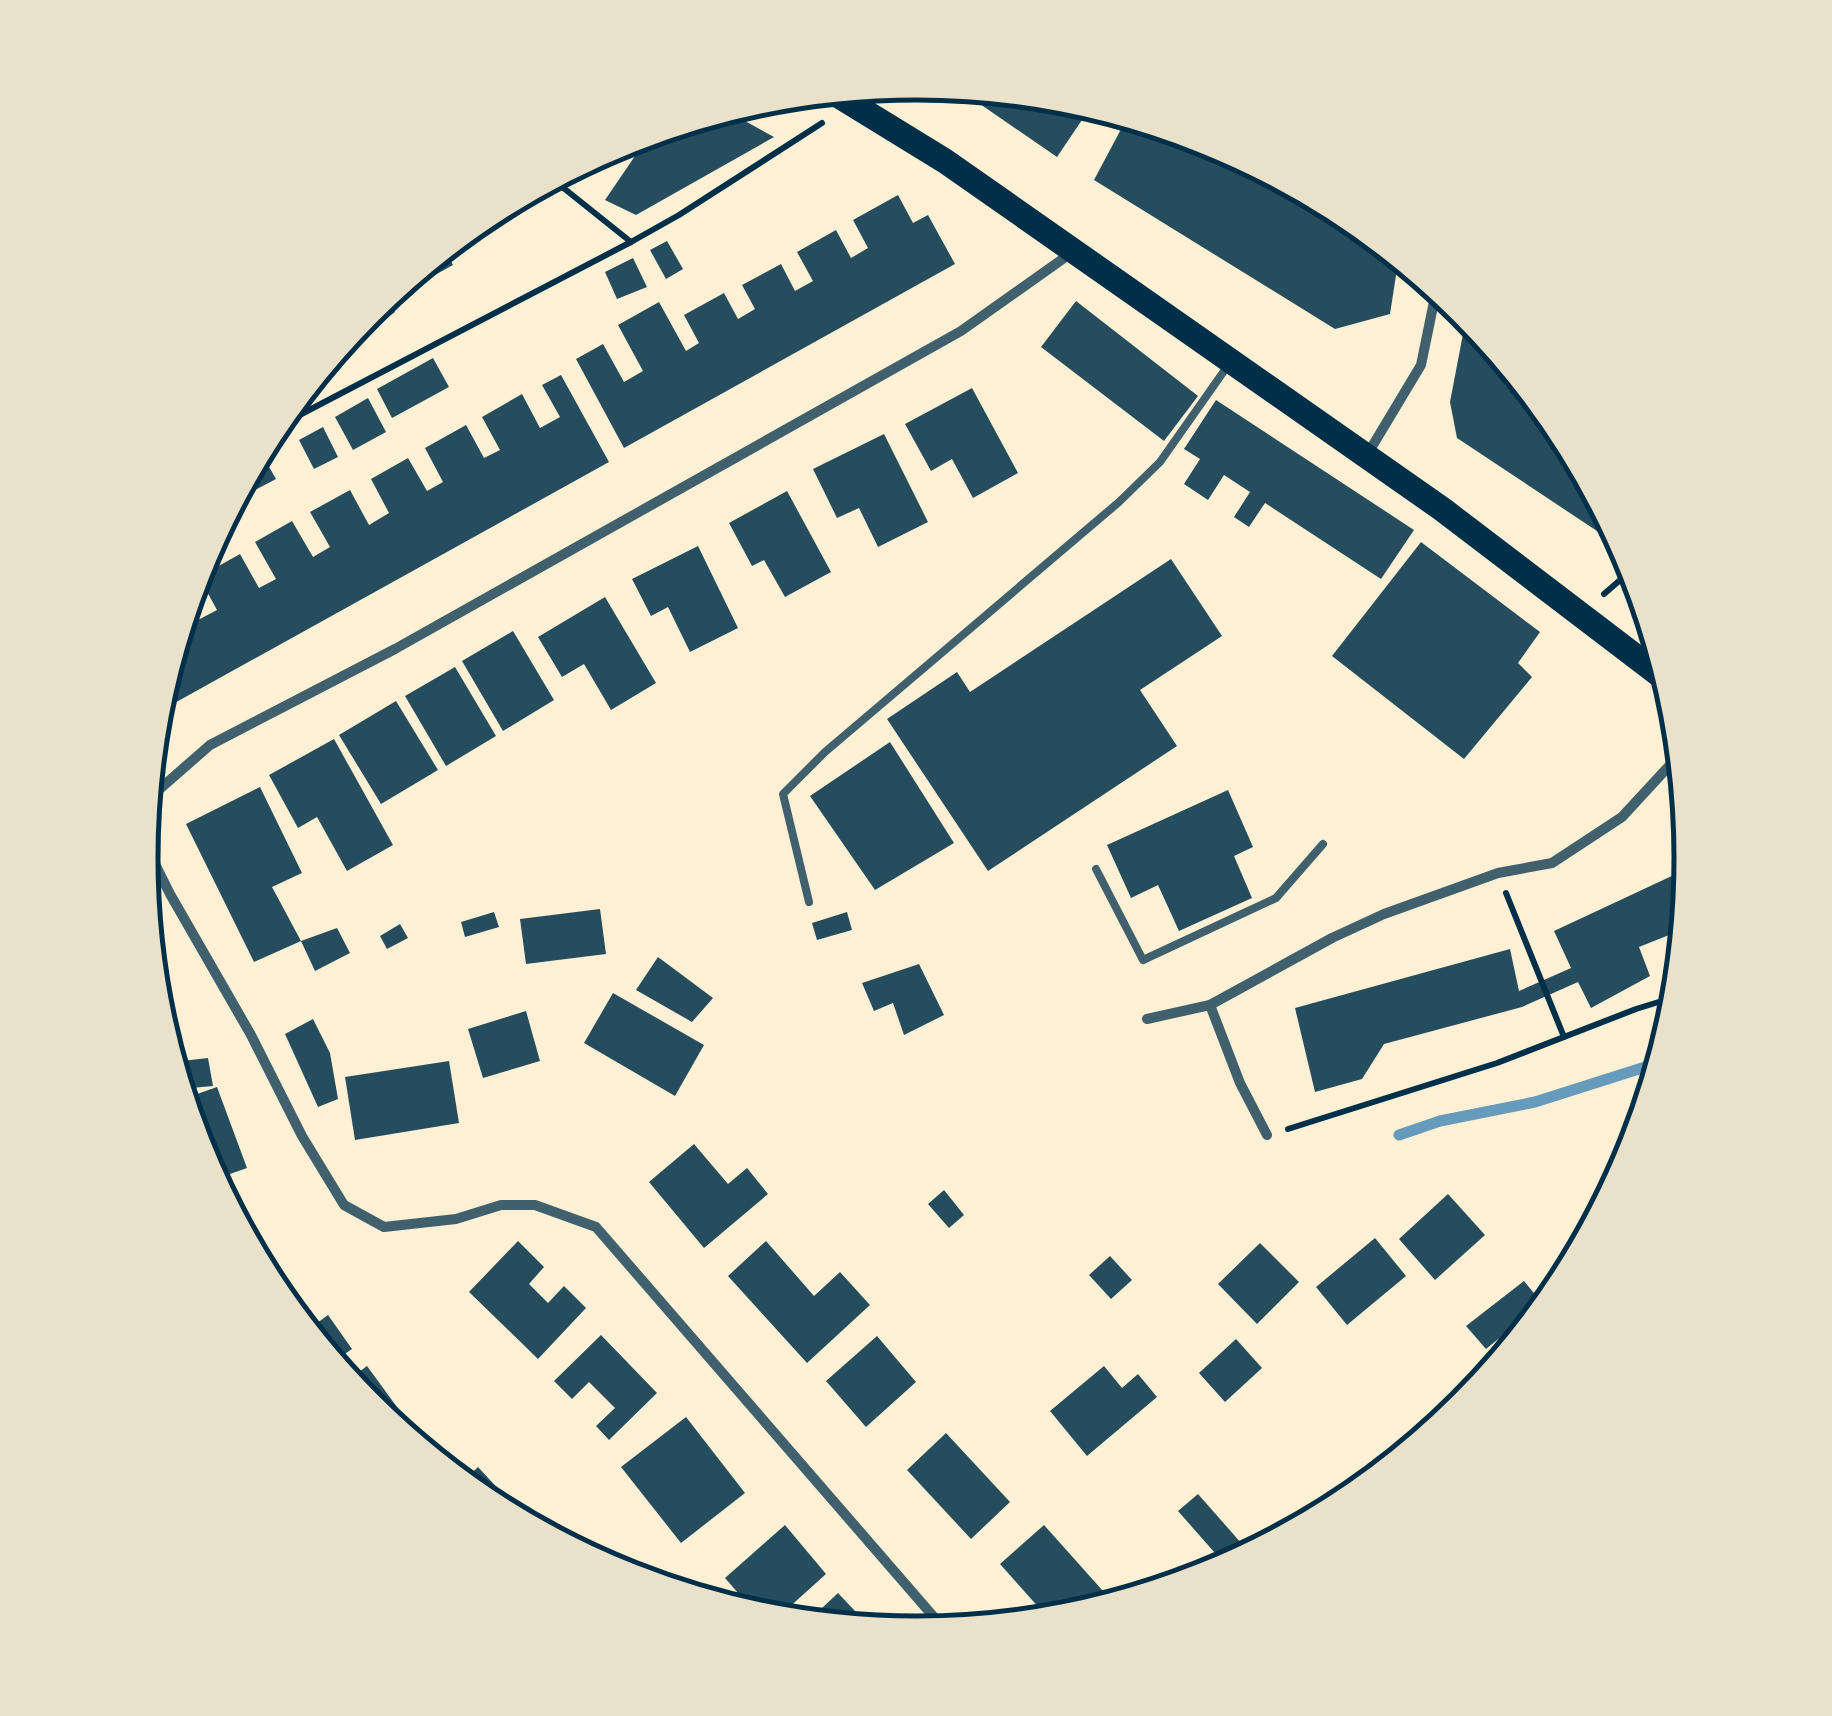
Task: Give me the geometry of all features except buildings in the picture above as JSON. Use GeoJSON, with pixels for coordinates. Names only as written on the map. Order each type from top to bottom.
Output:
{"type":"FeatureCollection","features":[{"type":"Feature","properties":{"kind":"main road"},"geometry":{"type":"LineString","coordinates":[[852,103],[1075,250],[1442,509],[1649,667]]}},
{"type":"Feature","properties":{"kind":"street"},"geometry":{"type":"LineString","coordinates":[[162,788],[210,745],[411,640],[961,330],[1075,250]]}},
{"type":"Feature","properties":{"kind":"street"},"geometry":{"type":"LineString","coordinates":[[1366,456],[1421,365],[1434,305]]}},
{"type":"Feature","properties":{"kind":"street"},"geometry":{"type":"LineString","coordinates":[[1147,1019],[1210,1005],[1384,914],[1498,873],[1552,863],[1622,816],[1669,767]]}},
{"type":"Feature","properties":{"kind":"street"},"geometry":{"type":"LineString","coordinates":[[159,871],[251,1035],[302,1136],[344,1205],[384,1227],[456,1219],[501,1205],[535,1205],[596,1227],[933,1615]]}},
{"type":"Feature","properties":{"kind":"street"},"geometry":{"type":"LineString","coordinates":[[1210,1005],[1240,1083],[1268,1135]]}},
{"type":"Feature","properties":{"kind":"lane"},"geometry":{"type":"LineString","coordinates":[[809,902],[784,794],[825,752],[1119,502],[1160,462],[1231,360]]}},
{"type":"Feature","properties":{"kind":"lane"},"geometry":{"type":"LineString","coordinates":[[1096,869],[1144,960],[1276,898],[1323,844]]}},
{"type":"Feature","properties":{"kind":"path"},"geometry":{"type":"LineString","coordinates":[[303,413],[679,215],[831,105]]}},
{"type":"Feature","properties":{"kind":"path"},"geometry":{"type":"LineString","coordinates":[[563,188],[631,242]]}},
{"type":"Feature","properties":{"kind":"path"},"geometry":{"type":"LineString","coordinates":[[1498,873],[1564,1037]]}},
{"type":"Feature","properties":{"kind":"path"},"geometry":{"type":"LineString","coordinates":[[1268,1135],[1497,1063],[1660,1003]]}},
{"type":"Feature","properties":{"kind":"waterway"},"geometry":{"type":"LineString","coordinates":[[1399,1135],[1440,1121],[1535,1102],[1644,1067]]}}]}
